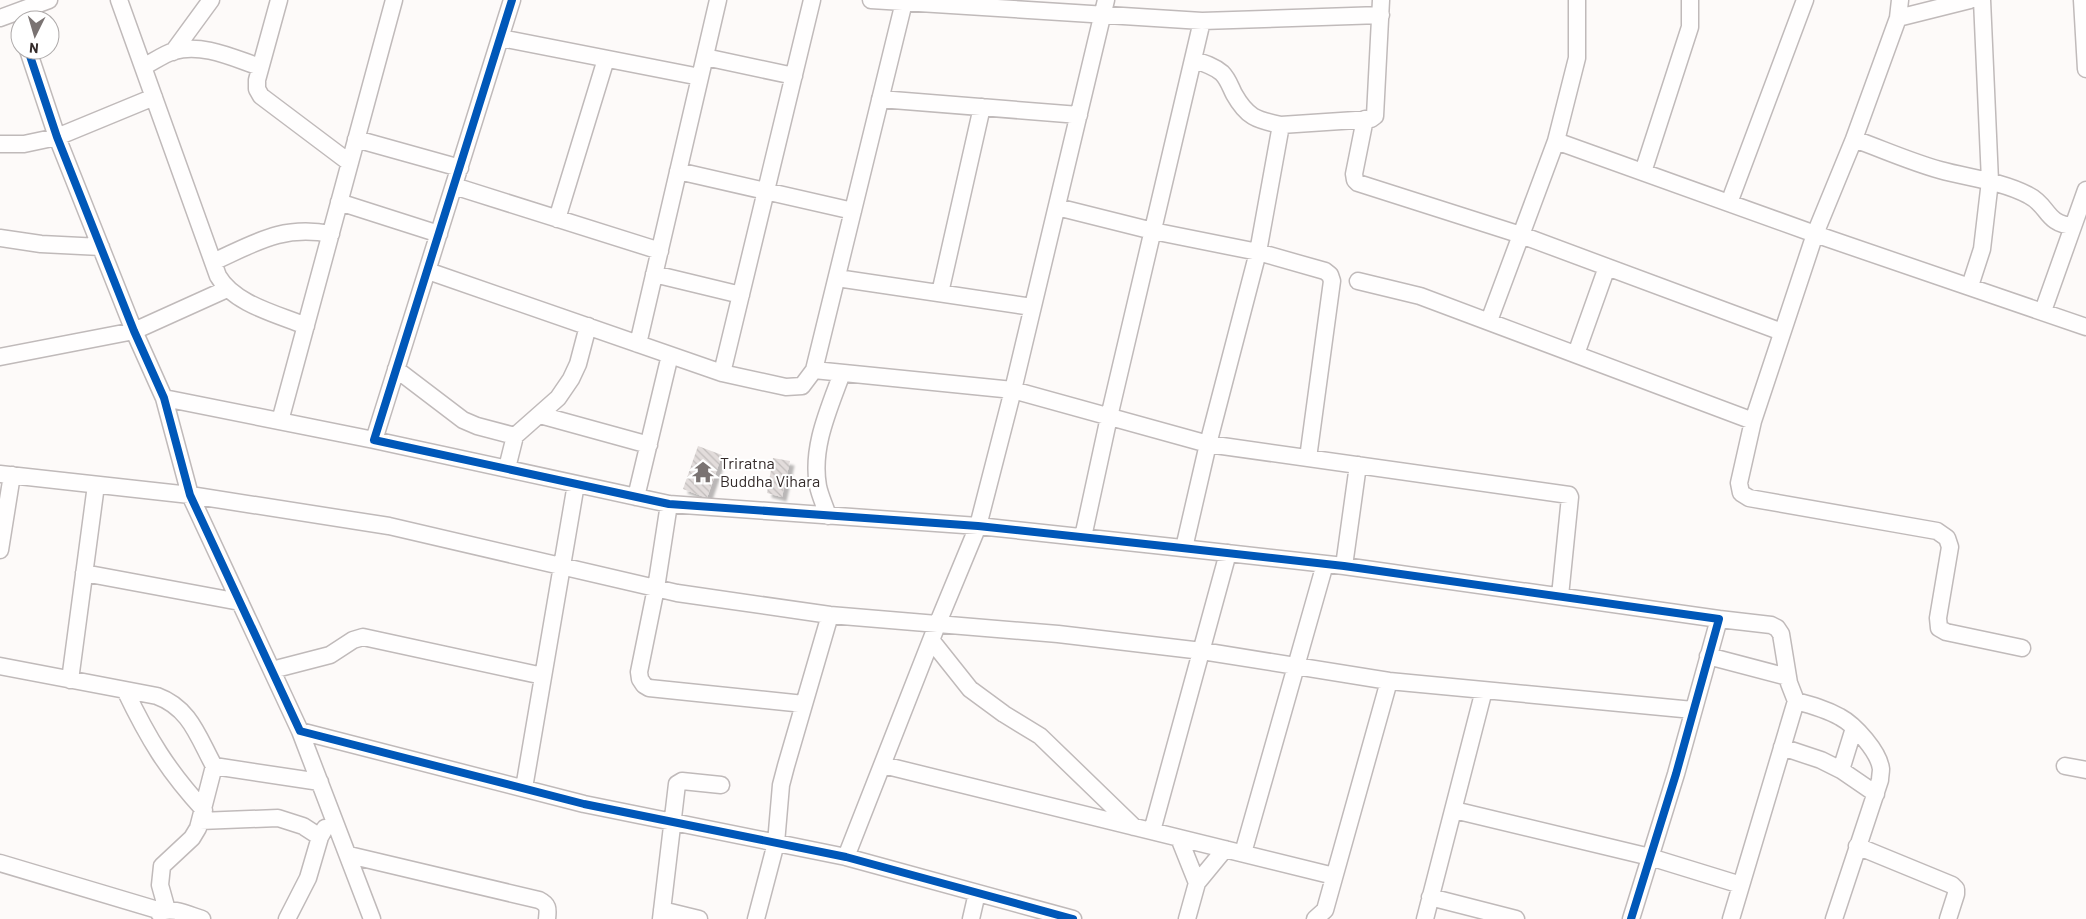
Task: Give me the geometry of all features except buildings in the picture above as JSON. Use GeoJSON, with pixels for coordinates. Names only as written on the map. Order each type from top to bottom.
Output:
{"type":"FeatureCollection","features":[{"type":"Feature","properties":{"kind":"street"},"geometry":{"type":"LineString","coordinates":[[32,10],[49,0]]}},
{"type":"Feature","properties":{"kind":"street"},"geometry":{"type":"LineString","coordinates":[[119,0],[218,276],[227,289],[236,297],[306,326]]}},
{"type":"Feature","properties":{"kind":"street"},"geometry":{"type":"LineString","coordinates":[[173,52],[211,0]]}},
{"type":"Feature","properties":{"kind":"street"},"geometry":{"type":"LineString","coordinates":[[279,0],[260,67],[257,89],[261,96],[350,163]]}},
{"type":"Feature","properties":{"kind":"street"},"geometry":{"type":"LineString","coordinates":[[280,421],[394,0]]}},
{"type":"Feature","properties":{"kind":"street"},"geometry":{"type":"LineString","coordinates":[[374,440],[512,0]]}},
{"type":"Feature","properties":{"kind":"street"},"geometry":{"type":"LineString","coordinates":[[638,344],[718,0]]}},
{"type":"Feature","properties":{"kind":"street"},"geometry":{"type":"LineString","coordinates":[[722,373],[812,0]]}},
{"type":"Feature","properties":{"kind":"street"},"geometry":{"type":"LineString","coordinates":[[871,0],[1104,8],[1202,21],[1381,7],[1377,110],[1376,116],[1371,119],[1281,125],[1253,117],[1245,111],[1227,79],[1221,73],[1213,67],[1194,60]]}},
{"type":"Feature","properties":{"kind":"street"},"geometry":{"type":"LineString","coordinates":[[1488,321],[1556,141],[1577,58],[1577,0]]}},
{"type":"Feature","properties":{"kind":"street"},"geometry":{"type":"LineString","coordinates":[[1643,172],[1690,27],[1690,0]]}},
{"type":"Feature","properties":{"kind":"street"},"geometry":{"type":"LineString","coordinates":[[1729,203],[1805,0]]}},
{"type":"Feature","properties":{"kind":"street"},"geometry":{"type":"LineString","coordinates":[[1900,0],[1898,18],[1854,139],[1815,234],[1782,332],[1753,421],[1739,483],[1741,493],[1749,498],[1937,531],[1947,538],[1950,547],[1938,618],[1939,628],[1946,632],[2022,648]]}},
{"type":"Feature","properties":{"kind":"street"},"geometry":{"type":"LineString","coordinates":[[1898,18],[1970,0]]}},
{"type":"Feature","properties":{"kind":"street"},"geometry":{"type":"LineString","coordinates":[[1970,286],[1982,249],[1990,181],[1982,0]]}},
{"type":"Feature","properties":{"kind":"street"},"geometry":{"type":"LineString","coordinates":[[2082,0],[2086,69]]}},
{"type":"Feature","properties":{"kind":"street"},"geometry":{"type":"LineString","coordinates":[[428,270],[722,373],[796,387],[802,386],[814,370],[904,2]]}},
{"type":"Feature","properties":{"kind":"street"},"geometry":{"type":"LineString","coordinates":[[846,857],[937,624],[978,526],[1013,390],[1104,8]]}},
{"type":"Feature","properties":{"kind":"street"},"geometry":{"type":"LineString","coordinates":[[1083,537],[1108,417],[1202,21]]}},
{"type":"Feature","properties":{"kind":"street"},"geometry":{"type":"LineString","coordinates":[[501,38],[700,77]]}},
{"type":"Feature","properties":{"kind":"street"},"geometry":{"type":"LineString","coordinates":[[143,67],[173,52],[194,48],[221,53],[260,67]]}},
{"type":"Feature","properties":{"kind":"street"},"geometry":{"type":"LineString","coordinates":[[704,57],[794,76]]}},
{"type":"Feature","properties":{"kind":"street"},"geometry":{"type":"LineString","coordinates":[[557,219],[606,59]]}},
{"type":"Feature","properties":{"kind":"street"},"geometry":{"type":"LineString","coordinates":[[31,60],[57,137],[100,247],[164,398],[190,495],[300,731],[372,919]]}},
{"type":"Feature","properties":{"kind":"street"},"geometry":{"type":"LineString","coordinates":[[0,144],[24,144],[57,137],[154,97]]}},
{"type":"Feature","properties":{"kind":"street"},"geometry":{"type":"LineString","coordinates":[[880,99],[1079,115]]}},
{"type":"Feature","properties":{"kind":"street"},"geometry":{"type":"LineString","coordinates":[[940,293],[982,107]]}},
{"type":"Feature","properties":{"kind":"street"},"geometry":{"type":"LineString","coordinates":[[1365,119],[1354,174],[1355,180],[1358,183],[1521,235],[1782,332]]}},
{"type":"Feature","properties":{"kind":"street"},"geometry":{"type":"LineString","coordinates":[[1184,548],[1208,444],[1258,252],[1281,125]]}},
{"type":"Feature","properties":{"kind":"street"},"geometry":{"type":"LineString","coordinates":[[356,139],[460,168]]}},
{"type":"Feature","properties":{"kind":"street"},"geometry":{"type":"LineString","coordinates":[[1854,139],[1940,170],[1990,181],[2027,194],[2033,197],[2056,222],[2061,225],[2073,226]]}},
{"type":"Feature","properties":{"kind":"street"},"geometry":{"type":"LineString","coordinates":[[1556,141],[1815,234],[2086,327]]}},
{"type":"Feature","properties":{"kind":"street"},"geometry":{"type":"LineString","coordinates":[[678,171],[853,212]]}},
{"type":"Feature","properties":{"kind":"street"},"geometry":{"type":"LineString","coordinates":[[454,186],[660,251]]}},
{"type":"Feature","properties":{"kind":"street"},"geometry":{"type":"LineString","coordinates":[[2043,311],[2086,190]]}},
{"type":"Feature","properties":{"kind":"street"},"geometry":{"type":"LineString","coordinates":[[339,202],[439,234]]}},
{"type":"Feature","properties":{"kind":"street"},"geometry":{"type":"LineString","coordinates":[[1057,207],[1153,231],[1258,252],[1330,275],[1332,281],[1308,458]]}},
{"type":"Feature","properties":{"kind":"street"},"geometry":{"type":"LineString","coordinates":[[213,262],[265,239],[291,231],[310,230],[331,234]]}},
{"type":"Feature","properties":{"kind":"street"},"geometry":{"type":"LineString","coordinates":[[0,238],[41,244],[100,247]]}},
{"type":"Feature","properties":{"kind":"street"},"geometry":{"type":"LineString","coordinates":[[1576,354],[1607,267]]}},
{"type":"Feature","properties":{"kind":"street"},"geometry":{"type":"LineString","coordinates":[[654,274],[741,295]]}},
{"type":"Feature","properties":{"kind":"street"},"geometry":{"type":"LineString","coordinates":[[837,278],[1032,307]]}},
{"type":"Feature","properties":{"kind":"street"},"geometry":{"type":"LineString","coordinates":[[1358,281],[1420,296],[1753,421]]}},
{"type":"Feature","properties":{"kind":"street"},"geometry":{"type":"LineString","coordinates":[[0,357],[134,331],[227,289]]}},
{"type":"Feature","properties":{"kind":"street"},"geometry":{"type":"LineString","coordinates":[[507,468],[514,436],[558,398],[571,379],[578,364],[588,326]]}},
{"type":"Feature","properties":{"kind":"street"},"geometry":{"type":"LineString","coordinates":[[636,497],[670,355]]}},
{"type":"Feature","properties":{"kind":"street"},"geometry":{"type":"LineString","coordinates":[[396,370],[463,420],[477,426],[514,436]]}},
{"type":"Feature","properties":{"kind":"street"},"geometry":{"type":"LineString","coordinates":[[814,370],[1013,390],[1208,444],[1569,495],[1560,596]]}},
{"type":"Feature","properties":{"kind":"street"},"geometry":{"type":"LineString","coordinates":[[828,516],[818,487],[817,460],[820,434],[842,373]]}},
{"type":"Feature","properties":{"kind":"street"},"geometry":{"type":"LineString","coordinates":[[164,398],[374,440],[669,504],[978,526],[1184,548],[1344,566],[1771,625],[1778,628],[1781,634],[1788,677],[1796,701],[1731,919]]}},
{"type":"Feature","properties":{"kind":"street"},"geometry":{"type":"LineString","coordinates":[[540,415],[649,445]]}},
{"type":"Feature","properties":{"kind":"street"},"geometry":{"type":"LineString","coordinates":[[1344,566],[1358,464]]}},
{"type":"Feature","properties":{"kind":"street"},"geometry":{"type":"LineString","coordinates":[[0,550],[6,474],[190,495],[388,526],[656,588],[830,615],[1058,634],[1202,651],[1389,680],[1693,710]]}},
{"type":"Feature","properties":{"kind":"street"},"geometry":{"type":"LineString","coordinates":[[524,788],[576,484]]}},
{"type":"Feature","properties":{"kind":"street"},"geometry":{"type":"LineString","coordinates":[[70,680],[96,485]]}},
{"type":"Feature","properties":{"kind":"street"},"geometry":{"type":"LineString","coordinates":[[669,504],[656,588],[639,672],[644,685],[649,688],[804,704]]}},
{"type":"Feature","properties":{"kind":"street"},"geometry":{"type":"LineString","coordinates":[[1152,831],[1228,553]]}},
{"type":"Feature","properties":{"kind":"street"},"geometry":{"type":"LineString","coordinates":[[1243,853],[1325,564]]}},
{"type":"Feature","properties":{"kind":"street"},"geometry":{"type":"LineString","coordinates":[[84,573],[240,602]]}},
{"type":"Feature","properties":{"kind":"street"},"geometry":{"type":"LineString","coordinates":[[756,919],[776,843],[781,785],[830,615]]}},
{"type":"Feature","properties":{"kind":"street"},"geometry":{"type":"LineString","coordinates":[[1631,919],[1719,619]]}},
{"type":"Feature","properties":{"kind":"street"},"geometry":{"type":"LineString","coordinates":[[272,670],[330,655],[353,640],[363,637],[543,676]]}},
{"type":"Feature","properties":{"kind":"street"},"geometry":{"type":"LineString","coordinates":[[931,640],[970,689],[1004,714],[1040,736],[1134,826]]}},
{"type":"Feature","properties":{"kind":"street"},"geometry":{"type":"LineString","coordinates":[[1708,656],[1788,677]]}},
{"type":"Feature","properties":{"kind":"street"},"geometry":{"type":"LineString","coordinates":[[0,666],[157,696],[176,705],[186,715],[214,766],[202,816],[192,838],[162,866],[160,885],[161,913]]}},
{"type":"Feature","properties":{"kind":"street"},"geometry":{"type":"LineString","coordinates":[[1320,918],[1325,910],[1389,680]]}},
{"type":"Feature","properties":{"kind":"street"},"geometry":{"type":"LineString","coordinates":[[125,690],[143,729],[161,759],[183,787],[202,816]]}},
{"type":"Feature","properties":{"kind":"street"},"geometry":{"type":"LineString","coordinates":[[1425,919],[1484,690]]}},
{"type":"Feature","properties":{"kind":"street"},"geometry":{"type":"LineString","coordinates":[[1796,701],[1824,709],[1842,718],[1854,728],[1876,754],[1881,768],[1876,794],[1834,919]]}},
{"type":"Feature","properties":{"kind":"street"},"geometry":{"type":"LineString","coordinates":[[1841,770],[1854,728]]}},
{"type":"Feature","properties":{"kind":"street"},"geometry":{"type":"LineString","coordinates":[[300,731],[584,804],[846,857],[1073,919]]}},
{"type":"Feature","properties":{"kind":"street"},"geometry":{"type":"LineString","coordinates":[[1782,747],[1821,760],[1841,770],[1876,794]]}},
{"type":"Feature","properties":{"kind":"street"},"geometry":{"type":"LineString","coordinates":[[883,765],[1334,876]]}},
{"type":"Feature","properties":{"kind":"street"},"geometry":{"type":"LineString","coordinates":[[214,766],[320,782]]}},
{"type":"Feature","properties":{"kind":"street"},"geometry":{"type":"LineString","coordinates":[[2065,766],[2086,770]]}},
{"type":"Feature","properties":{"kind":"street"},"geometry":{"type":"LineString","coordinates":[[699,919],[662,914],[671,822],[679,782],[722,786]]}},
{"type":"Feature","properties":{"kind":"street"},"geometry":{"type":"LineString","coordinates":[[1454,810],[1650,857],[1741,885]]}},
{"type":"Feature","properties":{"kind":"street"},"geometry":{"type":"LineString","coordinates":[[202,816],[278,818],[303,826],[320,837]]}},
{"type":"Feature","properties":{"kind":"street"},"geometry":{"type":"LineString","coordinates":[[288,919],[308,878],[323,830],[335,820]]}},
{"type":"Feature","properties":{"kind":"street"},"geometry":{"type":"LineString","coordinates":[[1179,838],[1197,883]]}},
{"type":"Feature","properties":{"kind":"street"},"geometry":{"type":"LineString","coordinates":[[1857,846],[1952,885],[1956,889],[1956,894],[1948,919]]}},
{"type":"Feature","properties":{"kind":"street"},"geometry":{"type":"LineString","coordinates":[[1187,919],[1197,883],[1225,849]]}},
{"type":"Feature","properties":{"kind":"street"},"geometry":{"type":"LineString","coordinates":[[349,855],[539,900],[546,904],[548,909],[546,919]]}},
{"type":"Feature","properties":{"kind":"street"},"geometry":{"type":"LineString","coordinates":[[0,863],[161,913],[202,919]]}},
{"type":"Feature","properties":{"kind":"street"},"geometry":{"type":"LineString","coordinates":[[971,919],[977,893]]}},
{"type":"Feature","properties":{"kind":"street"},"geometry":{"type":"LineString","coordinates":[[1430,897],[1516,919]]}},
{"type":"Feature","properties":{"kind":"cycle path"},"geometry":{"type":"LineString","coordinates":[[512,0],[374,440],[669,504],[978,526],[1173,547],[1344,566],[1719,619],[1676,774],[1631,919]]}},
{"type":"Feature","properties":{"kind":"cycle path"},"geometry":{"type":"LineString","coordinates":[[31,60],[57,137],[134,331],[164,398],[190,495],[300,731],[584,804],[846,857],[1073,919]]}},
{"type":"Feature","properties":{"kind":"place","name":"Triratna Buddha Vihara"},"geometry":{"type":"Point","coordinates":[703,472]}}]}
